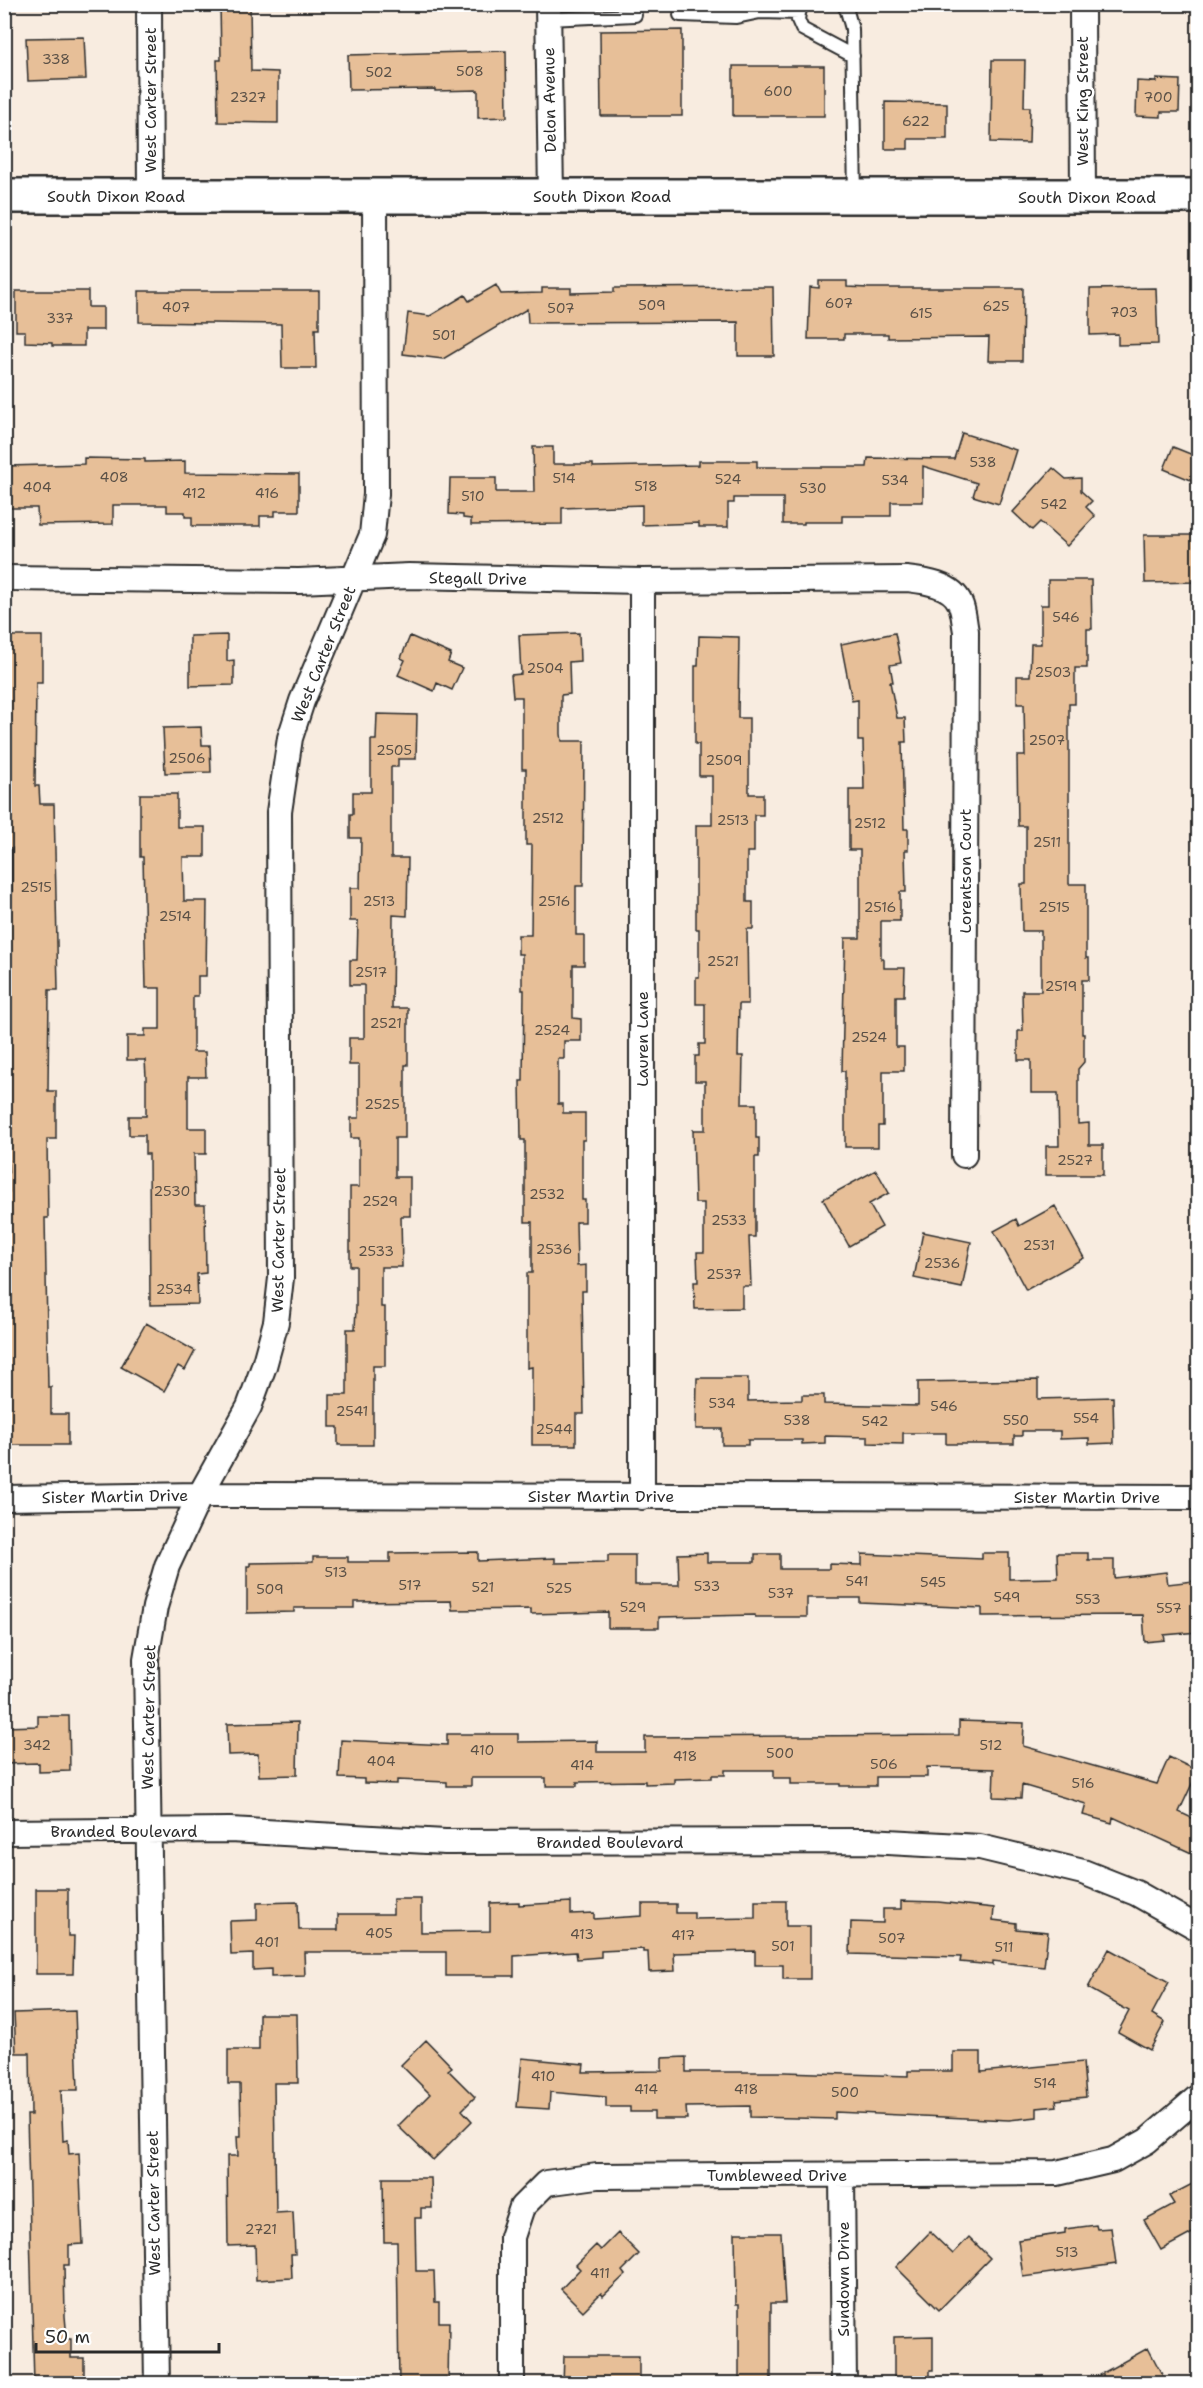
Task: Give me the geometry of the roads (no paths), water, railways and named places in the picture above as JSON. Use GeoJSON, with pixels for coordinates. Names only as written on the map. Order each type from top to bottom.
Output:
{"type":"FeatureCollection","features":[{"type":"Feature","properties":{"kind":"main road","name":"South Dixon Road"},"geometry":{"type":"LineString","coordinates":[[4,196],[1198,196]]}},
{"type":"Feature","properties":{"kind":"street","name":"West Carter Street"},"geometry":{"type":"LineString","coordinates":[[149,4],[150,196]]}},
{"type":"Feature","properties":{"kind":"street","name":"West King Street"},"geometry":{"type":"LineString","coordinates":[[1082,4],[1083,197]]}},
{"type":"Feature","properties":{"kind":"street","name":"Delon Avenue"},"geometry":{"type":"LineString","coordinates":[[548,12],[551,195]]}},
{"type":"Feature","properties":{"kind":"street","name":"West Carter Street"},"geometry":{"type":"LineString","coordinates":[[156,2384],[146,1659],[154,1607],[167,1566],[200,1495],[249,1407],[264,1366],[276,1322],[280,1278],[279,812],[293,729],[302,700],[372,535],[376,494],[375,195]]}},
{"type":"Feature","properties":{"kind":"street","name":"Stegall Drive"},"geometry":{"type":"LineString","coordinates":[[4,578],[299,581],[409,576],[642,581],[906,579],[926,581],[950,591]]}},
{"type":"Feature","properties":{"kind":"street","name":"Lauren Lane"},"geometry":{"type":"LineString","coordinates":[[642,581],[642,1497]]}},
{"type":"Feature","properties":{"kind":"street","name":"Lorentson Court"},"geometry":{"type":"LineString","coordinates":[[950,591],[960,603],[966,631],[964,1155]]}},
{"type":"Feature","properties":{"kind":"street","name":"Sister Martin Drive"},"geometry":{"type":"LineString","coordinates":[[4,1498],[200,1495],[1198,1497]]}},
{"type":"Feature","properties":{"kind":"street","name":"Branded Boulevard"},"geometry":{"type":"LineString","coordinates":[[4,1832],[230,1830],[446,1842],[869,1841],[980,1847],[1083,1872],[1136,1893],[1198,1928]]}},
{"type":"Feature","properties":{"kind":"street","name":"Tumbleweed Drive"},"geometry":{"type":"LineString","coordinates":[[512,2384],[512,2237],[522,2207],[546,2183],[597,2176],[1057,2174],[1113,2160],[1147,2141],[1198,2097]]}},
{"type":"Feature","properties":{"kind":"street","name":"Sundown Drive"},"geometry":{"type":"LineString","coordinates":[[842,2175],[844,2384]]}},
{"type":"Feature","properties":{"kind":"lane"},"geometry":{"type":"LineString","coordinates":[[843,4],[852,28],[855,196]]}},
{"type":"Feature","properties":{"kind":"lane"},"geometry":{"type":"LineString","coordinates":[[680,15],[736,17],[760,8],[800,9],[798,20],[802,28],[853,56]]}},
{"type":"Feature","properties":{"kind":"lane"},"geometry":{"type":"LineString","coordinates":[[548,12],[635,15]]}}]}
